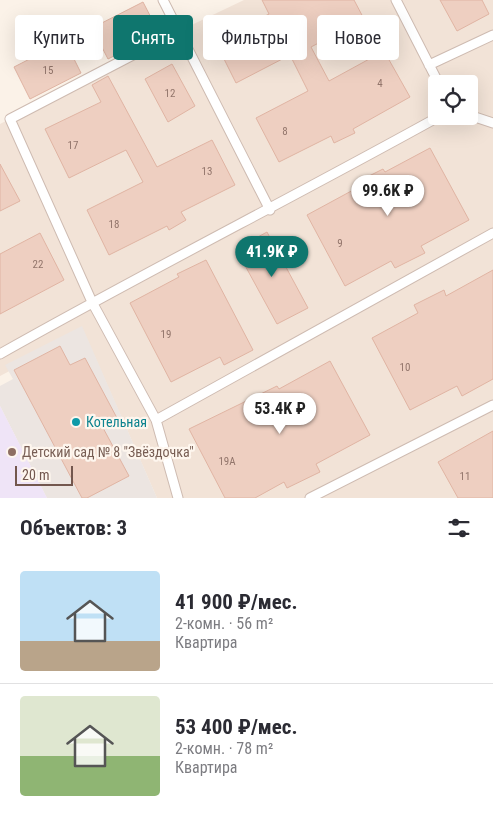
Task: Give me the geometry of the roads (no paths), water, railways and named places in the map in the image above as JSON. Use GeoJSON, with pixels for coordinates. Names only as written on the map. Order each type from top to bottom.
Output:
{"type":"FeatureCollection","features":[{"type":"Feature","properties":{"kind":"lane"},"geometry":{"type":"LineString","coordinates":[[163,0],[171,15]]}},
{"type":"Feature","properties":{"kind":"lane"},"geometry":{"type":"LineString","coordinates":[[396,0],[434,75]]}},
{"type":"Feature","properties":{"kind":"lane"},"geometry":{"type":"LineString","coordinates":[[429,65],[493,35]]}},
{"type":"Feature","properties":{"kind":"lane"},"geometry":{"type":"LineString","coordinates":[[193,59],[270,210]]}},
{"type":"Feature","properties":{"kind":"lane"},"geometry":{"type":"LineString","coordinates":[[123,60],[10,119],[92,302],[156,420],[178,498]]}},
{"type":"Feature","properties":{"kind":"lane"},"geometry":{"type":"LineString","coordinates":[[478,119],[493,124]]}},
{"type":"Feature","properties":{"kind":"lane"},"geometry":{"type":"LineString","coordinates":[[0,354],[92,302],[270,210],[428,123]]}},
{"type":"Feature","properties":{"kind":"lane"},"geometry":{"type":"LineString","coordinates":[[156,420],[493,233]]}},
{"type":"Feature","properties":{"kind":"lane"},"geometry":{"type":"LineString","coordinates":[[310,498],[493,405]]}},
{"type":"Feature","properties":{"kind":"place","name":"Котельная"},"geometry":{"type":"Point","coordinates":[76,422]}},
{"type":"Feature","properties":{"kind":"place","name":"Детский сад № 8 \"Звёздочка\""},"geometry":{"type":"Point","coordinates":[12,452]}}]}
